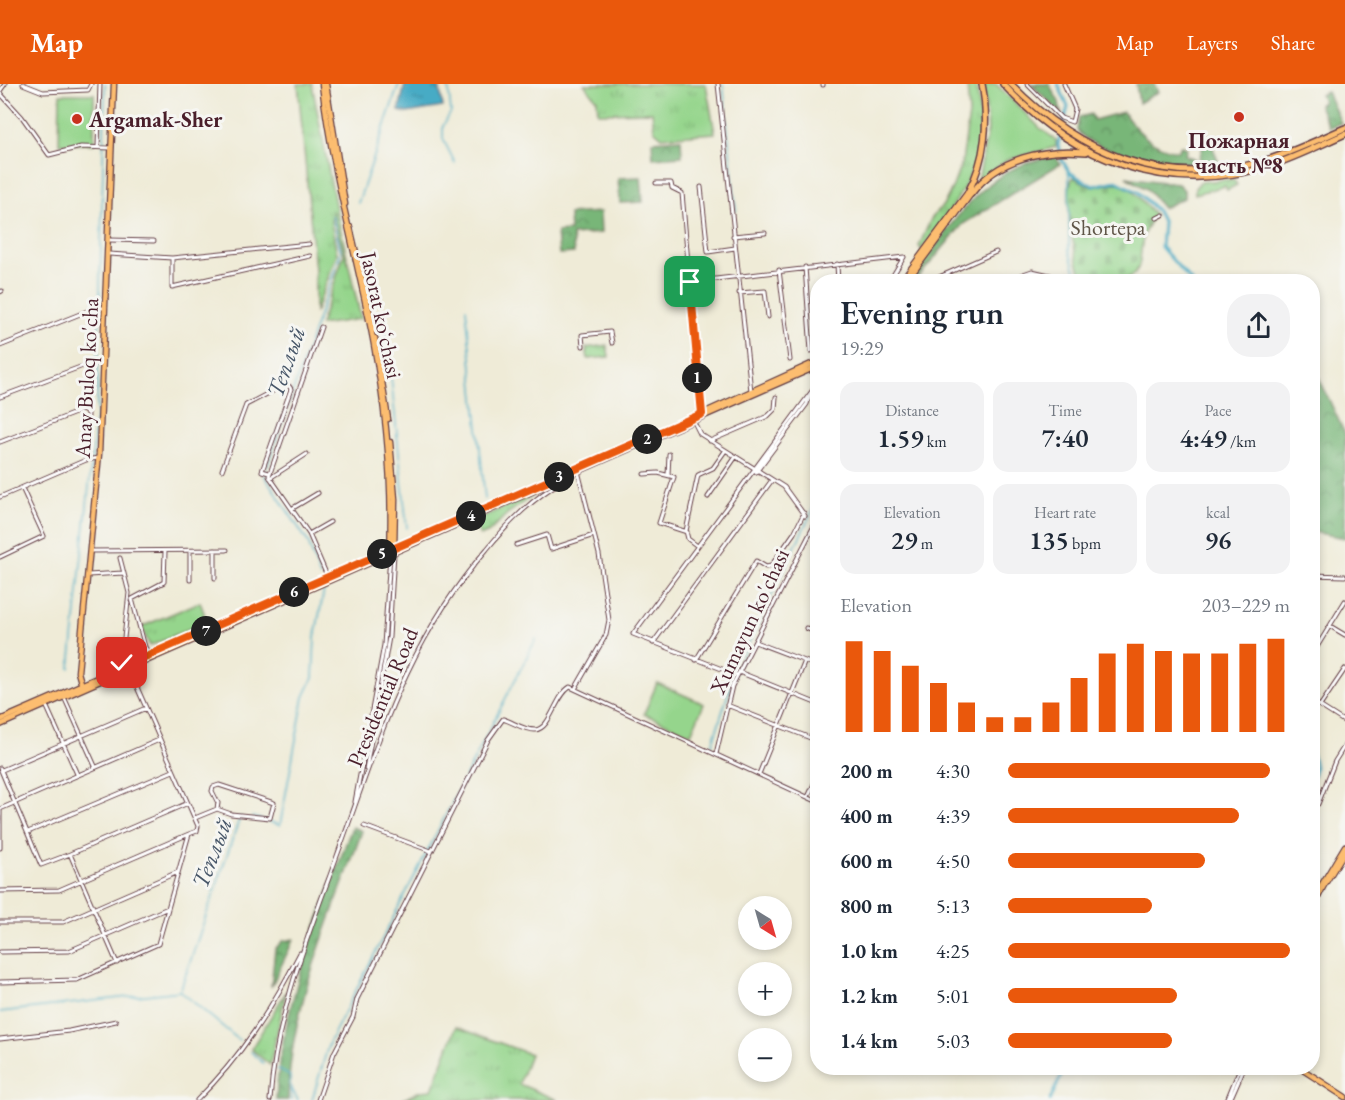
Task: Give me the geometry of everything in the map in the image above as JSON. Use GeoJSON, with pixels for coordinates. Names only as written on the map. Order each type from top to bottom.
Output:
{"type":"FeatureCollection","features":[{"type":"Feature","properties":{"kind":"highway"},"geometry":{"type":"LineString","coordinates":[[969,193],[985,139],[986,111],[982,84]]}},
{"type":"Feature","properties":{"kind":"highway"},"geometry":{"type":"LineString","coordinates":[[1002,84],[1088,153]]}},
{"type":"Feature","properties":{"kind":"highway"},"geometry":{"type":"LineString","coordinates":[[1011,84],[1062,132],[1107,154],[1140,164],[1174,169],[1208,170],[1243,166],[1268,160],[1344,132]]}},
{"type":"Feature","properties":{"kind":"highway"},"geometry":{"type":"LineString","coordinates":[[969,193],[1008,164],[1033,155],[1055,151],[1088,153],[1146,173],[1181,176],[1226,175],[1278,164],[1344,132]]}},
{"type":"Feature","properties":{"kind":"main road","name":"Anay Buloq ko'cha"},"geometry":{"type":"LineString","coordinates":[[82,687],[78,672],[90,551],[103,363],[114,84]]}},
{"type":"Feature","properties":{"kind":"main road","name":"Jasorat koʻchasi"},"geometry":{"type":"LineString","coordinates":[[324,84],[334,169],[379,378],[390,477],[392,552]]}},
{"type":"Feature","properties":{"kind":"main road"},"geometry":{"type":"LineString","coordinates":[[909,274],[969,193]]}},
{"type":"Feature","properties":{"kind":"main road"},"geometry":{"type":"LineString","coordinates":[[0,723],[810,368]]}},
{"type":"Feature","properties":{"kind":"main road"},"geometry":{"type":"LineString","coordinates":[[127,668],[150,655],[191,640],[328,578],[548,486],[578,471]]}},
{"type":"Feature","properties":{"kind":"main road"},"geometry":{"type":"LineString","coordinates":[[0,723],[46,705],[82,687]]}},
{"type":"Feature","properties":{"kind":"main road"},"geometry":{"type":"LineString","coordinates":[[1320,888],[1345,846]]}},
{"type":"Feature","properties":{"kind":"main road"},"geometry":{"type":"LineString","coordinates":[[1320,893],[1345,852]]}},
{"type":"Feature","properties":{"kind":"main road"},"geometry":{"type":"LineString","coordinates":[[1310,1075],[1345,1097]]}},
{"type":"Feature","properties":{"kind":"street"},"geometry":{"type":"LineString","coordinates":[[4,84],[0,92],[22,117],[49,155],[81,147],[110,148]]}},
{"type":"Feature","properties":{"kind":"street"},"geometry":{"type":"LineString","coordinates":[[23,84],[43,92],[88,90],[96,84]]}},
{"type":"Feature","properties":{"kind":"street"},"geometry":{"type":"LineString","coordinates":[[96,84],[100,147]]}},
{"type":"Feature","properties":{"kind":"street"},"geometry":{"type":"LineString","coordinates":[[718,84],[737,275],[752,394]]}},
{"type":"Feature","properties":{"kind":"street"},"geometry":{"type":"LineString","coordinates":[[1027,84],[1061,118],[1070,122],[1075,117],[1075,109],[1064,84]]}},
{"type":"Feature","properties":{"kind":"street"},"geometry":{"type":"LineString","coordinates":[[656,183],[671,183],[672,188],[682,193],[702,416]]}},
{"type":"Feature","properties":{"kind":"street"},"geometry":{"type":"LineString","coordinates":[[701,187],[708,252],[735,249]]}},
{"type":"Feature","properties":{"kind":"street"},"geometry":{"type":"LineString","coordinates":[[1157,219],[1163,215]]}},
{"type":"Feature","properties":{"kind":"street"},"geometry":{"type":"LineString","coordinates":[[734,236],[765,233]]}},
{"type":"Feature","properties":{"kind":"street"},"geometry":{"type":"LineString","coordinates":[[109,240],[154,241]]}},
{"type":"Feature","properties":{"kind":"street"},"geometry":{"type":"LineString","coordinates":[[108,254],[172,258],[309,244]]}},
{"type":"Feature","properties":{"kind":"street"},"geometry":{"type":"LineString","coordinates":[[946,274],[996,252]]}},
{"type":"Feature","properties":{"kind":"street"},"geometry":{"type":"LineString","coordinates":[[172,258],[172,287],[310,256]]}},
{"type":"Feature","properties":{"kind":"street"},"geometry":{"type":"LineString","coordinates":[[690,282],[904,257],[894,274]]}},
{"type":"Feature","properties":{"kind":"street"},"geometry":{"type":"LineString","coordinates":[[837,264],[838,274]]}},
{"type":"Feature","properties":{"kind":"street"},"geometry":{"type":"LineString","coordinates":[[805,267],[810,337]]}},
{"type":"Feature","properties":{"kind":"street"},"geometry":{"type":"LineString","coordinates":[[779,270],[790,360]]}},
{"type":"Feature","properties":{"kind":"street"},"geometry":{"type":"LineString","coordinates":[[1024,274],[1030,272],[1041,274]]}},
{"type":"Feature","properties":{"kind":"street"},"geometry":{"type":"LineString","coordinates":[[739,293],[765,291],[768,316]]}},
{"type":"Feature","properties":{"kind":"street"},"geometry":{"type":"LineString","coordinates":[[0,346],[97,308],[105,308]]}},
{"type":"Feature","properties":{"kind":"street"},"geometry":{"type":"LineString","coordinates":[[267,474],[321,327]]}},
{"type":"Feature","properties":{"kind":"street"},"geometry":{"type":"LineString","coordinates":[[583,345],[582,335],[610,332],[612,342]]}},
{"type":"Feature","properties":{"kind":"street"},"geometry":{"type":"LineString","coordinates":[[0,397],[91,363],[103,363]]}},
{"type":"Feature","properties":{"kind":"street"},"geometry":{"type":"LineString","coordinates":[[222,470],[246,405],[284,385],[289,386],[291,389],[267,474]]}},
{"type":"Feature","properties":{"kind":"street"},"geometry":{"type":"LineString","coordinates":[[810,395],[807,404],[696,545],[633,634],[696,660],[810,701]]}},
{"type":"Feature","properties":{"kind":"street"},"geometry":{"type":"LineString","coordinates":[[710,441],[768,416],[775,409],[776,397]]}},
{"type":"Feature","properties":{"kind":"street"},"geometry":{"type":"LineString","coordinates":[[0,442],[83,410],[88,414],[86,460]]}},
{"type":"Feature","properties":{"kind":"street"},"geometry":{"type":"LineString","coordinates":[[695,424],[700,434],[787,490],[805,514],[771,566],[766,567],[756,561],[696,660]]}},
{"type":"Feature","properties":{"kind":"street"},"geometry":{"type":"LineString","coordinates":[[696,545],[688,539],[687,532],[699,473],[713,468],[724,451]]}},
{"type":"Feature","properties":{"kind":"street"},"geometry":{"type":"LineString","coordinates":[[267,474],[307,454]]}},
{"type":"Feature","properties":{"kind":"street"},"geometry":{"type":"LineString","coordinates":[[668,475],[669,454]]}},
{"type":"Feature","properties":{"kind":"street"},"geometry":{"type":"LineString","coordinates":[[0,497],[86,460],[97,458]]}},
{"type":"Feature","properties":{"kind":"street"},"geometry":{"type":"LineString","coordinates":[[708,497],[735,458]]}},
{"type":"Feature","properties":{"kind":"street"},"geometry":{"type":"LineString","coordinates":[[575,689],[608,627],[604,585],[578,471]]}},
{"type":"Feature","properties":{"kind":"street"},"geometry":{"type":"LineString","coordinates":[[267,474],[293,508],[309,534],[328,578]]}},
{"type":"Feature","properties":{"kind":"street"},"geometry":{"type":"LineString","coordinates":[[644,474],[668,475],[674,479],[658,523],[687,532]]}},
{"type":"Feature","properties":{"kind":"street","name":"Presidential Road"},"geometry":{"type":"LineString","coordinates":[[270,1100],[280,1027],[307,941],[364,780],[406,672],[440,611],[469,570],[516,516],[545,492],[568,477]]}},
{"type":"Feature","properties":{"kind":"street"},"geometry":{"type":"LineString","coordinates":[[653,643],[772,480]]}},
{"type":"Feature","properties":{"kind":"street"},"geometry":{"type":"LineString","coordinates":[[0,557],[43,538],[22,488]]}},
{"type":"Feature","properties":{"kind":"street"},"geometry":{"type":"LineString","coordinates":[[293,508],[318,493]]}},
{"type":"Feature","properties":{"kind":"street"},"geometry":{"type":"LineString","coordinates":[[309,534],[330,522]]}},
{"type":"Feature","properties":{"kind":"street","name":"Xumayun ko'chasi"},"geometry":{"type":"LineString","coordinates":[[716,754],[727,705],[738,674],[810,533]]}},
{"type":"Feature","properties":{"kind":"street"},"geometry":{"type":"LineString","coordinates":[[516,545],[547,535],[551,549],[594,535]]}},
{"type":"Feature","properties":{"kind":"street"},"geometry":{"type":"LineString","coordinates":[[215,550],[215,578]]}},
{"type":"Feature","properties":{"kind":"street"},"geometry":{"type":"LineString","coordinates":[[90,551],[227,550]]}},
{"type":"Feature","properties":{"kind":"street"},"geometry":{"type":"LineString","coordinates":[[150,655],[132,599],[165,582],[165,551]]}},
{"type":"Feature","properties":{"kind":"street"},"geometry":{"type":"LineString","coordinates":[[190,551],[190,580]]}},
{"type":"Feature","properties":{"kind":"street"},"geometry":{"type":"LineString","coordinates":[[364,780],[385,663],[392,552]]}},
{"type":"Feature","properties":{"kind":"street"},"geometry":{"type":"LineString","coordinates":[[352,815],[378,689],[392,552]]}},
{"type":"Feature","properties":{"kind":"street"},"geometry":{"type":"LineString","coordinates":[[0,891],[56,891],[197,831],[195,818],[122,656],[129,592],[120,558]]}},
{"type":"Feature","properties":{"kind":"street"},"geometry":{"type":"LineString","coordinates":[[88,575],[123,573]]}},
{"type":"Feature","properties":{"kind":"street"},"geometry":{"type":"LineString","coordinates":[[1320,575],[1345,576]]}},
{"type":"Feature","properties":{"kind":"street"},"geometry":{"type":"LineString","coordinates":[[1320,642],[1345,601]]}},
{"type":"Feature","properties":{"kind":"street"},"geometry":{"type":"LineString","coordinates":[[1330,626],[1345,635]]}},
{"type":"Feature","properties":{"kind":"street"},"geometry":{"type":"LineString","coordinates":[[806,628],[810,630]]}},
{"type":"Feature","properties":{"kind":"street"},"geometry":{"type":"LineString","coordinates":[[755,642],[810,663]]}},
{"type":"Feature","properties":{"kind":"street"},"geometry":{"type":"LineString","coordinates":[[759,774],[805,661]]}},
{"type":"Feature","properties":{"kind":"street"},"geometry":{"type":"LineString","coordinates":[[1345,669],[1320,706],[1345,722]]}},
{"type":"Feature","properties":{"kind":"street"},"geometry":{"type":"LineString","coordinates":[[318,1100],[334,1053],[353,1017],[357,999],[488,740],[503,719],[523,728],[540,728],[546,724],[562,692],[570,687],[808,797],[810,793]]}},
{"type":"Feature","properties":{"kind":"street"},"geometry":{"type":"LineString","coordinates":[[64,697],[95,766]]}},
{"type":"Feature","properties":{"kind":"street"},"geometry":{"type":"LineString","coordinates":[[46,705],[77,774]]}},
{"type":"Feature","properties":{"kind":"street"},"geometry":{"type":"LineString","coordinates":[[727,705],[810,738]]}},
{"type":"Feature","properties":{"kind":"street"},"geometry":{"type":"LineString","coordinates":[[146,708],[0,770],[14,803],[42,866],[188,803]]}},
{"type":"Feature","properties":{"kind":"street"},"geometry":{"type":"LineString","coordinates":[[0,848],[0,809],[159,740]]}},
{"type":"Feature","properties":{"kind":"street"},"geometry":{"type":"LineString","coordinates":[[1320,799],[1335,761],[1345,746]]}},
{"type":"Feature","properties":{"kind":"street"},"geometry":{"type":"LineString","coordinates":[[28,832],[173,771]]}},
{"type":"Feature","properties":{"kind":"street"},"geometry":{"type":"LineString","coordinates":[[195,818],[217,809],[231,814],[248,814],[267,818],[272,816],[274,803],[219,785],[213,787],[212,791],[218,803],[217,809]]}},
{"type":"Feature","properties":{"kind":"street"},"geometry":{"type":"LineString","coordinates":[[364,826],[431,851]]}},
{"type":"Feature","properties":{"kind":"street"},"geometry":{"type":"LineString","coordinates":[[0,982],[77,980],[157,945],[189,834]]}},
{"type":"Feature","properties":{"kind":"street"},"geometry":{"type":"LineString","coordinates":[[70,854],[117,963]]}},
{"type":"Feature","properties":{"kind":"street"},"geometry":{"type":"LineString","coordinates":[[0,922],[63,922],[178,872]]}},
{"type":"Feature","properties":{"kind":"street"},"geometry":{"type":"LineString","coordinates":[[0,952],[69,951],[168,908]]}},
{"type":"Feature","properties":{"kind":"street","name":"Presidential Road"},"geometry":{"type":"LineString","coordinates":[[197,1100],[234,1060],[262,1023],[307,941]]}},
{"type":"Feature","properties":{"kind":"street"},"geometry":{"type":"LineString","coordinates":[[0,1039],[116,1022]]}},
{"type":"Feature","properties":{"kind":"street"},"geometry":{"type":"LineString","coordinates":[[1228,1100],[1239,1075]]}},
{"type":"Feature","properties":{"kind":"green space"},"geometry":{"type":"Polygon","coordinates":[[[298,84],[312,84],[336,209],[361,319],[320,325],[344,254],[332,211],[331,222],[337,254],[315,313],[315,270],[298,84]]]}},
{"type":"Feature","properties":{"kind":"green space"},"geometry":{"type":"Polygon","coordinates":[[[584,84],[706,84],[715,133],[662,137],[654,130],[652,112],[598,113],[597,100],[584,84]]]}},
{"type":"Feature","properties":{"kind":"green space"},"geometry":{"type":"Polygon","coordinates":[[[967,84],[976,84],[980,111],[977,155],[970,174],[950,211],[921,250],[919,246],[931,219],[944,204],[962,162],[969,114],[967,84]]]}},
{"type":"Feature","properties":{"kind":"green space"},"geometry":{"type":"Polygon","coordinates":[[[984,84],[996,84],[1040,128],[1056,140],[1056,147],[1007,160],[978,181],[988,130],[984,84]]]}},
{"type":"Feature","properties":{"kind":"green space"},"geometry":{"type":"Polygon","coordinates":[[[1031,84],[1049,84],[1059,102],[1061,113],[1031,84]]]}},
{"type":"Feature","properties":{"kind":"green space"},"geometry":{"type":"Polygon","coordinates":[[[1136,84],[1154,84],[1158,92],[1139,103],[1136,84]]]}},
{"type":"Feature","properties":{"kind":"green space"},"geometry":{"type":"Polygon","coordinates":[[[1327,92],[1341,123],[1329,127],[1319,105],[1323,101],[1320,95],[1327,92]]]}},
{"type":"Feature","properties":{"kind":"green space","name":"Argamak-Sher"},"geometry":{"type":"Polygon","coordinates":[[[60,94],[94,94],[94,144],[59,144],[60,94]]]}},
{"type":"Feature","properties":{"kind":"green space"},"geometry":{"type":"Polygon","coordinates":[[[1123,112],[1141,133],[1161,147],[1178,151],[1181,146],[1187,148],[1185,155],[1195,159],[1193,164],[1148,159],[1114,151],[1086,139],[1077,130],[1079,117],[1091,114],[1094,120],[1123,112]]]}},
{"type":"Feature","properties":{"kind":"green space"},"geometry":{"type":"Polygon","coordinates":[[[1207,133],[1219,163],[1198,163],[1207,133]]]}},
{"type":"Feature","properties":{"kind":"green space"},"geometry":{"type":"Polygon","coordinates":[[[681,139],[682,156],[653,158],[652,141],[681,139]]]}},
{"type":"Feature","properties":{"kind":"green space"},"geometry":{"type":"Polygon","coordinates":[[[1056,157],[1060,164],[963,224],[921,274],[916,274],[970,202],[988,185],[1030,162],[1056,157]]]}},
{"type":"Feature","properties":{"kind":"green space"},"geometry":{"type":"Polygon","coordinates":[[[641,177],[643,202],[620,203],[618,178],[641,177]]]}},
{"type":"Feature","properties":{"kind":"green space","name":"Shortepa"},"geometry":{"type":"Polygon","coordinates":[[[1073,177],[1092,187],[1115,183],[1122,185],[1132,190],[1155,215],[1146,228],[1139,265],[1135,273],[1081,274],[1073,242],[1069,211],[1070,185],[1073,177]]]}},
{"type":"Feature","properties":{"kind":"green space"},"geometry":{"type":"Polygon","coordinates":[[[1126,177],[1178,184],[1184,190],[1184,198],[1163,208],[1147,189],[1126,177]]]}},
{"type":"Feature","properties":{"kind":"green space"},"geometry":{"type":"Polygon","coordinates":[[[1234,179],[1237,185],[1227,190],[1225,186],[1195,194],[1195,188],[1200,182],[1234,179]]]}},
{"type":"Feature","properties":{"kind":"green space"},"geometry":{"type":"Polygon","coordinates":[[[600,212],[601,233],[572,235],[574,253],[559,254],[557,232],[570,231],[569,214],[600,212]]]}},
{"type":"Feature","properties":{"kind":"green space"},"geometry":{"type":"Polygon","coordinates":[[[607,345],[609,357],[588,359],[586,348],[607,345]]]}},
{"type":"Feature","properties":{"kind":"green space"},"geometry":{"type":"Polygon","coordinates":[[[1320,380],[1345,434],[1345,538],[1320,533],[1320,380]]]}},
{"type":"Feature","properties":{"kind":"green space"},"geometry":{"type":"Polygon","coordinates":[[[539,491],[506,515],[489,532],[480,536],[474,521],[539,491]]]}},
{"type":"Feature","properties":{"kind":"green space"},"geometry":{"type":"Polygon","coordinates":[[[200,602],[207,621],[150,646],[141,627],[200,602]]]}},
{"type":"Feature","properties":{"kind":"green space"},"geometry":{"type":"Polygon","coordinates":[[[657,683],[704,704],[691,734],[644,714],[657,683]]]}},
{"type":"Feature","properties":{"kind":"green space"},"geometry":{"type":"Polygon","coordinates":[[[352,827],[362,831],[304,997],[290,1065],[288,1100],[276,1100],[285,1030],[294,995],[315,927],[352,827]]]}},
{"type":"Feature","properties":{"kind":"green space"},"geometry":{"type":"Polygon","coordinates":[[[294,939],[271,987],[275,949],[283,941],[294,939]]]}},
{"type":"Feature","properties":{"kind":"green space"},"geometry":{"type":"Polygon","coordinates":[[[286,992],[270,1065],[251,1049],[286,992]]]}},
{"type":"Feature","properties":{"kind":"green space"},"geometry":{"type":"Polygon","coordinates":[[[456,1027],[530,1054],[519,1084],[557,1100],[402,1100],[420,1091],[432,1090],[456,1027]]]}},
{"type":"Feature","properties":{"kind":"water"},"geometry":{"type":"Polygon","coordinates":[[[405,84],[439,84],[443,107],[407,113],[399,111],[405,84]]]}},
{"type":"Feature","properties":{"kind":"waterway"},"geometry":{"type":"LineString","coordinates":[[70,668],[97,410],[105,84]]}},
{"type":"Feature","properties":{"kind":"waterway","name":"Теплый"},"geometry":{"type":"LineString","coordinates":[[358,203],[399,84]]}},
{"type":"Feature","properties":{"kind":"waterway"},"geometry":{"type":"LineString","coordinates":[[448,84],[451,112],[443,126],[443,139],[455,163]]}},
{"type":"Feature","properties":{"kind":"waterway"},"geometry":{"type":"LineString","coordinates":[[723,84],[736,211]]}},
{"type":"Feature","properties":{"kind":"waterway"},"geometry":{"type":"LineString","coordinates":[[1058,84],[1068,107],[1058,144],[1060,156],[1069,172],[1093,186],[1116,181],[1138,192],[1157,211],[1163,223],[1161,247],[1185,274]]}},
{"type":"Feature","properties":{"kind":"waterway"},"geometry":{"type":"LineString","coordinates":[[1069,172],[1069,250],[1076,274]]}},
{"type":"Feature","properties":{"kind":"waterway","name":"Теплый"},"geometry":{"type":"LineString","coordinates":[[320,577],[308,542],[264,475],[341,252],[332,215]]}},
{"type":"Feature","properties":{"kind":"waterway"},"geometry":{"type":"LineString","coordinates":[[466,308],[485,499]]}},
{"type":"Feature","properties":{"kind":"waterway"},"geometry":{"type":"LineString","coordinates":[[385,321],[407,528]]}},
{"type":"Feature","properties":{"kind":"waterway"},"geometry":{"type":"LineString","coordinates":[[712,745],[736,669],[810,516]]}},
{"type":"Feature","properties":{"kind":"waterway","name":"Теплый"},"geometry":{"type":"LineString","coordinates":[[252,817],[280,825],[304,697],[313,678],[315,637],[324,590]]}},
{"type":"Feature","properties":{"kind":"waterway"},"geometry":{"type":"LineString","coordinates":[[312,1100],[329,1043],[536,639]]}},
{"type":"Feature","properties":{"kind":"waterway","name":"Теплый"},"geometry":{"type":"LineString","coordinates":[[239,1040],[180,991],[240,817]]}},
{"type":"Feature","properties":{"kind":"waterway"},"geometry":{"type":"LineString","coordinates":[[0,1012],[180,991]]}},
{"type":"Feature","properties":{"kind":"waterway","name":"Теплый"},"geometry":{"type":"LineString","coordinates":[[251,1052],[263,1063]]}},
{"type":"Feature","properties":{"kind":"waterway","name":"Теплый"},"geometry":{"type":"LineString","coordinates":[[277,1069],[290,1076],[291,1100]]}},
{"type":"Feature","properties":{"kind":"waterway"},"geometry":{"type":"LineString","coordinates":[[1050,1100],[1062,1075]]}},
{"type":"Feature","properties":{"kind":"waterway","name":"Теплый"},"geometry":{"type":"LineString","coordinates":[[291,1088],[298,1100]]}},
{"type":"Feature","properties":{"kind":"place","name":"Пожарная часть №8"},"geometry":{"type":"Point","coordinates":[1239,117]}},
{"type":"Feature","properties":{"kind":"place","name":"Argamak-Sher"},"geometry":{"type":"Point","coordinates":[77,119]}},
{"type":"Feature","properties":{"kind":"route"},"geometry":{"type":"LineString","coordinates":[[122,663],[124,666],[702,414],[690,282]]}}]}
